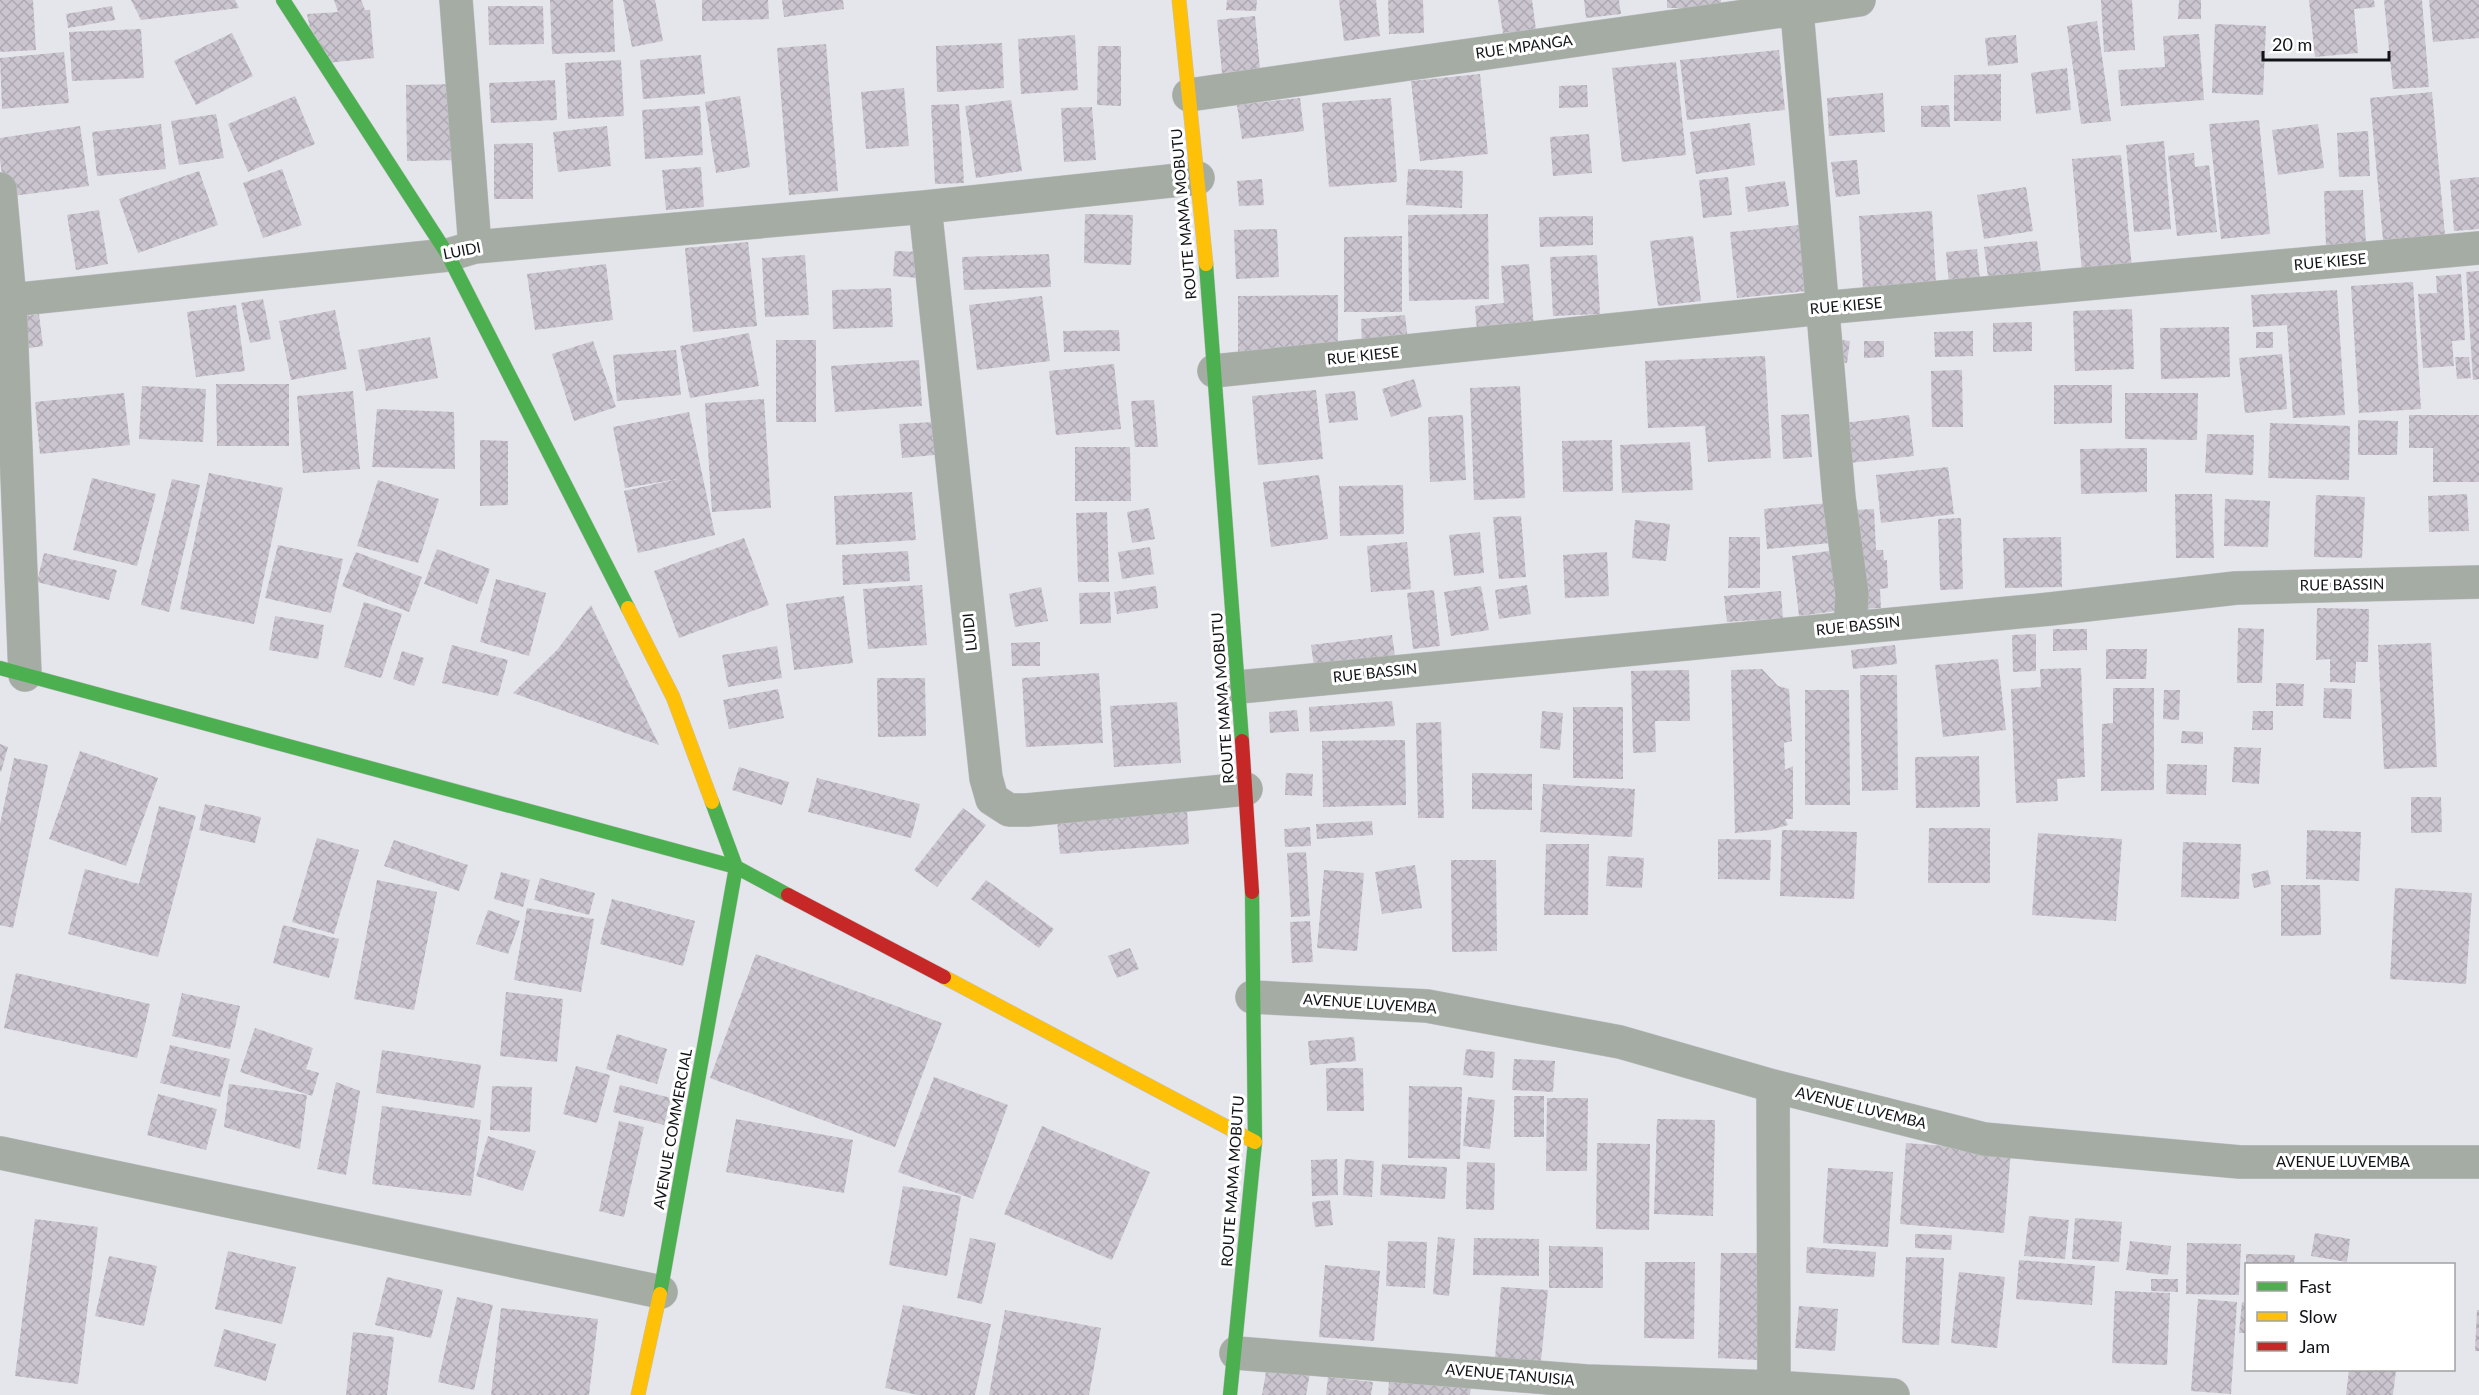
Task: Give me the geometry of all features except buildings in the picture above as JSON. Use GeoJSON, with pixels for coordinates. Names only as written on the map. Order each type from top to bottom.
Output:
{"type":"FeatureCollection","features":[{"type":"Feature","properties":{"kind":"street"},"geometry":{"type":"LineString","coordinates":[[283,0],[461,251],[673,697],[736,867]]}},
{"type":"Feature","properties":{"kind":"street"},"geometry":{"type":"LineString","coordinates":[[456,0],[461,251]]}},
{"type":"Feature","properties":{"kind":"street","name":"ROUTE MAMA MOBUTU"},"geometry":{"type":"LineString","coordinates":[[1179,0],[1198,178],[1214,371],[1252,881],[1255,1142],[1236,1353],[1230,1395]]}},
{"type":"Feature","properties":{"kind":"street","name":"RUE MPANGA"},"geometry":{"type":"LineString","coordinates":[[1189,95],[1796,4],[1859,0]]}},
{"type":"Feature","properties":{"kind":"street"},"geometry":{"type":"LineString","coordinates":[[1796,4],[1839,498],[1852,594],[1850,627]]}},
{"type":"Feature","properties":{"kind":"street","name":"LUIDI"},"geometry":{"type":"LineString","coordinates":[[5,300],[461,251],[925,207],[1198,178]]}},
{"type":"Feature","properties":{"kind":"street"},"geometry":{"type":"LineString","coordinates":[[0,189],[5,300],[12,672],[736,867],[1255,1142]]}},
{"type":"Feature","properties":{"kind":"street","name":"LUIDI"},"geometry":{"type":"LineString","coordinates":[[925,207],[986,778],[992,799],[1009,810],[1027,810],[1246,789]]}},
{"type":"Feature","properties":{"kind":"street","name":"RUE KIESE"},"geometry":{"type":"LineString","coordinates":[[1214,371],[1822,308],[2479,248]]}},
{"type":"Feature","properties":{"kind":"street","name":"RUE BASSIN"},"geometry":{"type":"LineString","coordinates":[[1239,687],[2050,609],[2236,588],[2479,582]]}},
{"type":"Feature","properties":{"kind":"street","name":"AVENUE COMMERCIAL"},"geometry":{"type":"LineString","coordinates":[[638,1395],[661,1292],[736,867]]}},
{"type":"Feature","properties":{"kind":"street","name":"AVENUE LUVEMBA"},"geometry":{"type":"LineString","coordinates":[[1252,997],[1427,1006],[1620,1042],[1773,1086],[1984,1139],[2240,1162],[2479,1162]]}},
{"type":"Feature","properties":{"kind":"street"},"geometry":{"type":"LineString","coordinates":[[1773,1086],[1774,1391]]}},
{"type":"Feature","properties":{"kind":"street"},"geometry":{"type":"LineString","coordinates":[[0,1153],[661,1292]]}},
{"type":"Feature","properties":{"kind":"street","name":"AVENUE TANUISIA"},"geometry":{"type":"LineString","coordinates":[[1236,1353],[1586,1381],[1893,1395]]}},
{"type":"Feature","properties":{"kind":"traffic: fast"},"geometry":{"type":"LineString","coordinates":[[283,0],[448,255],[628,608]]}},
{"type":"Feature","properties":{"kind":"traffic: fast"},"geometry":{"type":"LineString","coordinates":[[1206,264],[1242,741]]}},
{"type":"Feature","properties":{"kind":"traffic: fast"},"geometry":{"type":"LineString","coordinates":[[0,668],[736,867],[788,895]]}},
{"type":"Feature","properties":{"kind":"traffic: fast"},"geometry":{"type":"LineString","coordinates":[[660,1294],[736,867],[712,802]]}},
{"type":"Feature","properties":{"kind":"traffic: fast"},"geometry":{"type":"LineString","coordinates":[[1230,1395],[1255,1142],[1252,892]]}},
{"type":"Feature","properties":{"kind":"traffic: slow"},"geometry":{"type":"LineString","coordinates":[[1179,0],[1206,264]]}},
{"type":"Feature","properties":{"kind":"traffic: slow"},"geometry":{"type":"LineString","coordinates":[[628,608],[673,697],[712,802]]}},
{"type":"Feature","properties":{"kind":"traffic: slow"},"geometry":{"type":"LineString","coordinates":[[944,977],[1255,1142]]}},
{"type":"Feature","properties":{"kind":"traffic: slow"},"geometry":{"type":"LineString","coordinates":[[638,1395],[660,1294]]}},
{"type":"Feature","properties":{"kind":"traffic: jam"},"geometry":{"type":"LineString","coordinates":[[1242,741],[1252,892]]}},
{"type":"Feature","properties":{"kind":"traffic: jam"},"geometry":{"type":"LineString","coordinates":[[788,895],[944,977]]}}]}
